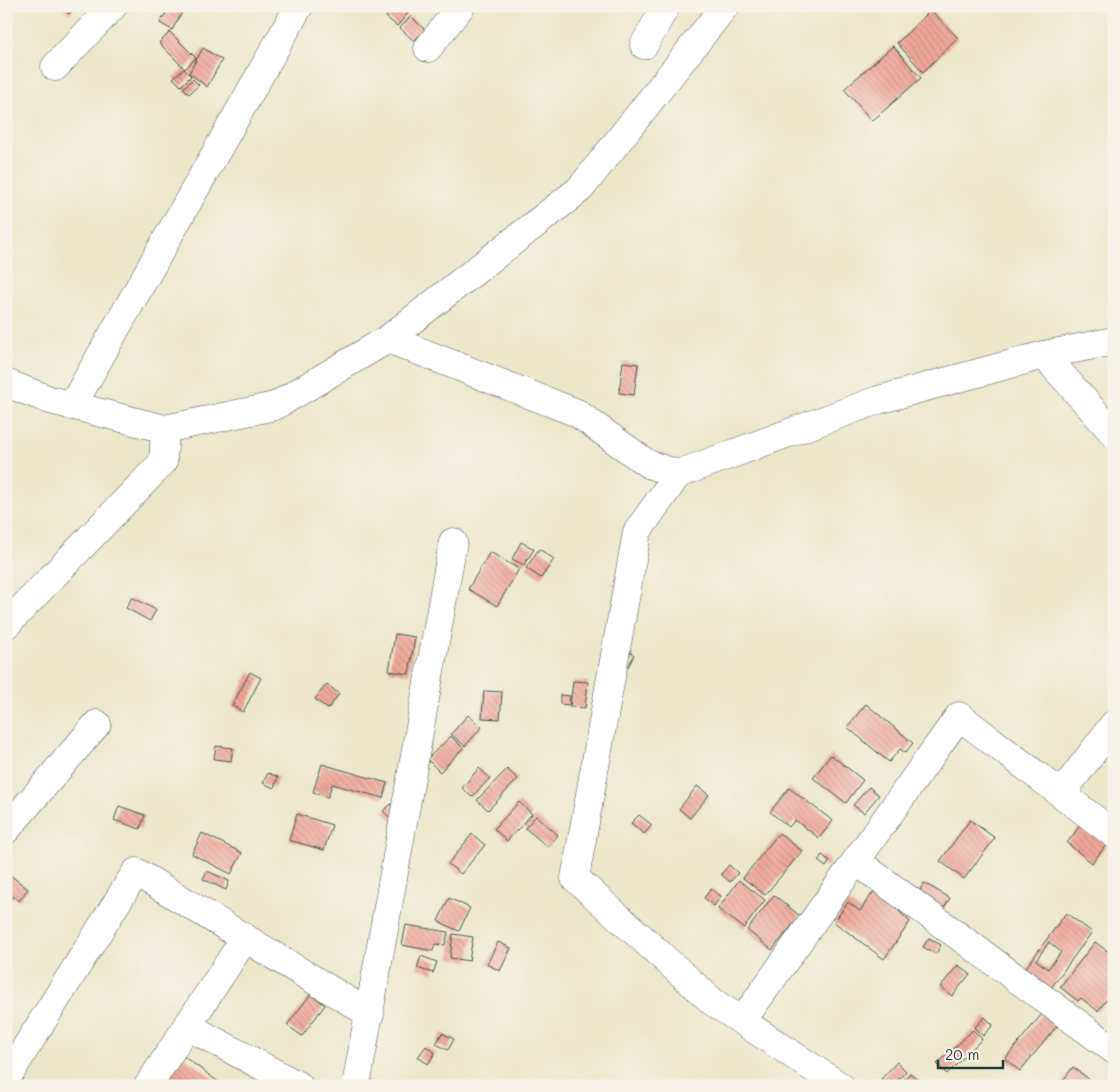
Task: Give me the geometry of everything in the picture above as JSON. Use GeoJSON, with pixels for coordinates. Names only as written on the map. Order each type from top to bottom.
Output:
{"type":"FeatureCollection","features":[{"type":"Feature","properties":{"kind":"street"},"geometry":{"type":"LineString","coordinates":[[55,68],[113,6]]}},
{"type":"Feature","properties":{"kind":"street"},"geometry":{"type":"LineString","coordinates":[[72,406],[299,6]]}},
{"type":"Feature","properties":{"kind":"street"},"geometry":{"type":"LineString","coordinates":[[428,48],[461,6]]}},
{"type":"Feature","properties":{"kind":"street"},"geometry":{"type":"LineString","coordinates":[[644,46],[666,6]]}},
{"type":"Feature","properties":{"kind":"street"},"geometry":{"type":"LineString","coordinates":[[6,383],[50,400],[165,428],[275,406],[388,339],[580,189],[725,6]]}},
{"type":"Feature","properties":{"kind":"street"},"geometry":{"type":"LineString","coordinates":[[388,339],[576,412],[648,464],[678,474]]}},
{"type":"Feature","properties":{"kind":"street"},"geometry":{"type":"LineString","coordinates":[[840,1086],[713,1002],[575,878],[637,532],[678,474],[878,400],[1044,355],[1114,341]]}},
{"type":"Feature","properties":{"kind":"street"},"geometry":{"type":"LineString","coordinates":[[1044,355],[1114,434]]}},
{"type":"Feature","properties":{"kind":"street"},"geometry":{"type":"LineString","coordinates":[[6,625],[164,462],[165,428]]}},
{"type":"Feature","properties":{"kind":"street"},"geometry":{"type":"LineString","coordinates":[[359,1084],[453,542]]}},
{"type":"Feature","properties":{"kind":"street"},"geometry":{"type":"LineString","coordinates":[[742,1021],[959,716],[1114,834]]}},
{"type":"Feature","properties":{"kind":"street"},"geometry":{"type":"LineString","coordinates":[[6,830],[97,724]]}},
{"type":"Feature","properties":{"kind":"street"},"geometry":{"type":"LineString","coordinates":[[1061,794],[1114,724]]}},
{"type":"Feature","properties":{"kind":"street"},"geometry":{"type":"LineString","coordinates":[[856,861],[1114,1050]]}},
{"type":"Feature","properties":{"kind":"street"},"geometry":{"type":"LineString","coordinates":[[6,1079],[136,872],[370,1014]]}},
{"type":"Feature","properties":{"kind":"street"},"geometry":{"type":"LineString","coordinates":[[148,1086],[245,938]]}},
{"type":"Feature","properties":{"kind":"street"},"geometry":{"type":"LineString","coordinates":[[187,1026],[299,1086]]}},
{"type":"Feature","properties":{"kind":"building"},"geometry":{"type":"Polygon","coordinates":[[[61,6],[77,6],[69,14],[61,6]]]}},
{"type":"Feature","properties":{"kind":"building"},"geometry":{"type":"Polygon","coordinates":[[[170,6],[186,6],[172,30],[160,23],[170,6]]]}},
{"type":"Feature","properties":{"kind":"building"},"geometry":{"type":"Polygon","coordinates":[[[395,6],[414,6],[397,26],[386,17],[395,6]]]}},
{"type":"Feature","properties":{"kind":"building"},"geometry":{"type":"Polygon","coordinates":[[[931,10],[958,38],[923,72],[897,43],[931,10]]]}},
{"type":"Feature","properties":{"kind":"building"},"geometry":{"type":"Polygon","coordinates":[[[411,16],[425,30],[414,41],[400,28],[411,16]]]}},
{"type":"Feature","properties":{"kind":"building"},"geometry":{"type":"Polygon","coordinates":[[[170,32],[196,58],[185,69],[159,43],[170,32]]]}},
{"type":"Feature","properties":{"kind":"building"},"geometry":{"type":"Polygon","coordinates":[[[893,46],[921,78],[872,121],[844,89],[893,46]]]}},
{"type":"Feature","properties":{"kind":"building"},"geometry":{"type":"Polygon","coordinates":[[[203,48],[222,60],[207,87],[189,73],[203,48]]]}},
{"type":"Feature","properties":{"kind":"building"},"geometry":{"type":"Polygon","coordinates":[[[184,69],[191,76],[181,86],[173,78],[184,69]]]}},
{"type":"Feature","properties":{"kind":"building"},"geometry":{"type":"Polygon","coordinates":[[[193,79],[199,85],[189,94],[183,88],[193,79]]]}},
{"type":"Feature","properties":{"kind":"building"},"geometry":{"type":"Polygon","coordinates":[[[623,362],[638,364],[634,395],[619,393],[623,362]]]}},
{"type":"Feature","properties":{"kind":"building"},"geometry":{"type":"Polygon","coordinates":[[[521,542],[534,549],[524,565],[512,559],[521,542]]]}},
{"type":"Feature","properties":{"kind":"building"},"geometry":{"type":"Polygon","coordinates":[[[539,549],[554,559],[541,578],[526,568],[539,549]]]}},
{"type":"Feature","properties":{"kind":"building"},"geometry":{"type":"Polygon","coordinates":[[[490,552],[519,569],[497,606],[468,589],[490,552]]]}},
{"type":"Feature","properties":{"kind":"building"},"geometry":{"type":"Polygon","coordinates":[[[132,597],[156,610],[150,621],[126,608],[132,597]]]}},
{"type":"Feature","properties":{"kind":"building"},"geometry":{"type":"Polygon","coordinates":[[[395,634],[415,637],[409,674],[389,671],[395,634]]]}},
{"type":"Feature","properties":{"kind":"building"},"geometry":{"type":"Polygon","coordinates":[[[623,649],[634,655],[628,667],[617,662],[623,649]]]}},
{"type":"Feature","properties":{"kind":"building"},"geometry":{"type":"Polygon","coordinates":[[[250,672],[261,678],[243,712],[232,706],[250,672]]]}},
{"type":"Feature","properties":{"kind":"building"},"geometry":{"type":"Polygon","coordinates":[[[573,681],[588,682],[585,708],[570,707],[573,681]]]}},
{"type":"Feature","properties":{"kind":"building"},"geometry":{"type":"Polygon","coordinates":[[[327,684],[339,694],[328,709],[315,699],[327,684]]]}},
{"type":"Feature","properties":{"kind":"building"},"geometry":{"type":"Polygon","coordinates":[[[484,691],[502,692],[500,719],[482,718],[484,691]]]}},
{"type":"Feature","properties":{"kind":"building"},"geometry":{"type":"Polygon","coordinates":[[[560,695],[570,696],[569,705],[560,704],[560,695]]]}},
{"type":"Feature","properties":{"kind":"building"},"geometry":{"type":"Polygon","coordinates":[[[866,704],[913,743],[905,753],[900,749],[889,762],[847,727],[866,704]]]}},
{"type":"Feature","properties":{"kind":"building"},"geometry":{"type":"Polygon","coordinates":[[[468,715],[482,727],[465,746],[451,734],[468,715]]]}},
{"type":"Feature","properties":{"kind":"building"},"geometry":{"type":"Polygon","coordinates":[[[451,736],[463,748],[440,772],[427,759],[451,736]]]}},
{"type":"Feature","properties":{"kind":"building"},"geometry":{"type":"Polygon","coordinates":[[[216,746],[233,748],[231,761],[214,759],[216,746]]]}},
{"type":"Feature","properties":{"kind":"building"},"geometry":{"type":"Polygon","coordinates":[[[831,755],[863,780],[846,803],[813,778],[831,755]]]}},
{"type":"Feature","properties":{"kind":"building"},"geometry":{"type":"Polygon","coordinates":[[[322,764],[387,783],[383,798],[332,784],[328,797],[313,792],[322,764]]]}},
{"type":"Feature","properties":{"kind":"building"},"geometry":{"type":"Polygon","coordinates":[[[479,768],[490,778],[472,797],[462,788],[479,768]]]}},
{"type":"Feature","properties":{"kind":"building"},"geometry":{"type":"Polygon","coordinates":[[[507,769],[518,779],[488,810],[477,800],[507,769]]]}},
{"type":"Feature","properties":{"kind":"building"},"geometry":{"type":"Polygon","coordinates":[[[268,773],[278,777],[274,788],[263,783],[268,773]]]}},
{"type":"Feature","properties":{"kind":"building"},"geometry":{"type":"Polygon","coordinates":[[[697,786],[709,795],[690,818],[679,809],[697,786]]]}},
{"type":"Feature","properties":{"kind":"building"},"geometry":{"type":"Polygon","coordinates":[[[869,787],[879,795],[864,813],[853,805],[869,787]]]}},
{"type":"Feature","properties":{"kind":"building"},"geometry":{"type":"Polygon","coordinates":[[[789,788],[833,821],[819,838],[795,820],[789,827],[770,812],[789,788]]]}},
{"type":"Feature","properties":{"kind":"building"},"geometry":{"type":"Polygon","coordinates":[[[396,800],[394,823],[383,811],[396,800]]]}},
{"type":"Feature","properties":{"kind":"building"},"geometry":{"type":"Polygon","coordinates":[[[519,802],[532,814],[507,841],[494,829],[519,802]]]}},
{"type":"Feature","properties":{"kind":"building"},"geometry":{"type":"Polygon","coordinates":[[[119,806],[145,815],[140,829],[114,820],[119,806]]]}},
{"type":"Feature","properties":{"kind":"building"},"geometry":{"type":"Polygon","coordinates":[[[297,814],[332,825],[324,850],[289,840],[297,814]]]}},
{"type":"Feature","properties":{"kind":"building"},"geometry":{"type":"Polygon","coordinates":[[[639,815],[652,825],[644,834],[631,823],[639,815]]]}},
{"type":"Feature","properties":{"kind":"building"},"geometry":{"type":"Polygon","coordinates":[[[536,816],[558,835],[548,847],[525,828],[536,816]]]}},
{"type":"Feature","properties":{"kind":"building"},"geometry":{"type":"Polygon","coordinates":[[[1085,819],[1111,839],[1092,863],[1067,843],[1085,819]]]}},
{"type":"Feature","properties":{"kind":"building"},"geometry":{"type":"Polygon","coordinates":[[[970,820],[995,838],[964,879],[940,861],[970,820]]]}},
{"type":"Feature","properties":{"kind":"building"},"geometry":{"type":"Polygon","coordinates":[[[202,833],[242,853],[231,874],[192,854],[202,833]]]}},
{"type":"Feature","properties":{"kind":"building"},"geometry":{"type":"Polygon","coordinates":[[[779,833],[802,851],[765,895],[743,878],[779,833]]]}},
{"type":"Feature","properties":{"kind":"building"},"geometry":{"type":"Polygon","coordinates":[[[472,834],[485,845],[461,874],[448,864],[472,834]]]}},
{"type":"Feature","properties":{"kind":"building"},"geometry":{"type":"Polygon","coordinates":[[[822,855],[830,861],[826,867],[818,861],[822,855]]]}},
{"type":"Feature","properties":{"kind":"building"},"geometry":{"type":"Polygon","coordinates":[[[729,865],[738,873],[730,882],[721,874],[729,865]]]}},
{"type":"Feature","properties":{"kind":"building"},"geometry":{"type":"Polygon","coordinates":[[[207,871],[229,881],[226,890],[203,879],[207,871]]]}},
{"type":"Feature","properties":{"kind":"building"},"geometry":{"type":"Polygon","coordinates":[[[6,872],[28,889],[19,901],[13,896],[6,905],[6,872]]]}},
{"type":"Feature","properties":{"kind":"building"},"geometry":{"type":"Polygon","coordinates":[[[739,880],[765,900],[744,928],[718,909],[739,880]]]}},
{"type":"Feature","properties":{"kind":"building"},"geometry":{"type":"Polygon","coordinates":[[[924,883],[950,898],[940,915],[914,900],[924,883]]]}},
{"type":"Feature","properties":{"kind":"building"},"geometry":{"type":"Polygon","coordinates":[[[876,888],[910,922],[884,959],[834,922],[848,902],[860,911],[876,888]]]}},
{"type":"Feature","properties":{"kind":"building"},"geometry":{"type":"Polygon","coordinates":[[[711,889],[721,896],[714,906],[704,898],[711,889]]]}},
{"type":"Feature","properties":{"kind":"building"},"geometry":{"type":"Polygon","coordinates":[[[774,895],[800,916],[772,950],[747,930],[774,895]]]}},
{"type":"Feature","properties":{"kind":"building"},"geometry":{"type":"Polygon","coordinates":[[[449,898],[470,908],[459,931],[438,921],[449,898]]]}},
{"type":"Feature","properties":{"kind":"building"},"geometry":{"type":"Polygon","coordinates":[[[1066,913],[1092,932],[1048,992],[1022,973],[1066,913]],[[1049,942],[1036,960],[1048,969],[1061,952],[1049,942]]]}},
{"type":"Feature","properties":{"kind":"building"},"geometry":{"type":"Polygon","coordinates":[[[406,925],[448,932],[445,945],[435,944],[433,951],[402,945],[406,925]]]}},
{"type":"Feature","properties":{"kind":"building"},"geometry":{"type":"Polygon","coordinates":[[[453,934],[473,937],[469,961],[450,958],[453,934]]]}},
{"type":"Feature","properties":{"kind":"building"},"geometry":{"type":"Polygon","coordinates":[[[929,938],[941,945],[936,954],[923,947],[929,938]]]}},
{"type":"Feature","properties":{"kind":"building"},"geometry":{"type":"Polygon","coordinates":[[[498,942],[511,948],[500,971],[487,964],[498,942]]]}},
{"type":"Feature","properties":{"kind":"building"},"geometry":{"type":"Polygon","coordinates":[[[1095,942],[1114,956],[1114,990],[1098,1011],[1081,998],[1078,1001],[1060,987],[1095,942]]]}},
{"type":"Feature","properties":{"kind":"building"},"geometry":{"type":"Polygon","coordinates":[[[421,956],[437,962],[433,973],[417,968],[421,956]]]}},
{"type":"Feature","properties":{"kind":"building"},"geometry":{"type":"Polygon","coordinates":[[[958,965],[970,974],[952,996],[940,987],[958,965]]]}},
{"type":"Feature","properties":{"kind":"building"},"geometry":{"type":"Polygon","coordinates":[[[311,994],[325,1005],[302,1036],[287,1025],[311,994]]]}},
{"type":"Feature","properties":{"kind":"building"},"geometry":{"type":"Polygon","coordinates":[[[1042,1014],[1057,1026],[1020,1071],[1005,1059],[1042,1014]]]}},
{"type":"Feature","properties":{"kind":"building"},"geometry":{"type":"Polygon","coordinates":[[[985,1017],[993,1025],[983,1036],[974,1028],[985,1017]]]}},
{"type":"Feature","properties":{"kind":"building"},"geometry":{"type":"Polygon","coordinates":[[[973,1030],[982,1039],[947,1074],[937,1064],[973,1030]]]}},
{"type":"Feature","properties":{"kind":"building"},"geometry":{"type":"Polygon","coordinates":[[[442,1033],[454,1039],[448,1050],[436,1044],[442,1033]]]}},
{"type":"Feature","properties":{"kind":"building"},"geometry":{"type":"Polygon","coordinates":[[[426,1046],[435,1053],[428,1064],[418,1057],[426,1046]]]}},
{"type":"Feature","properties":{"kind":"building"},"geometry":{"type":"Polygon","coordinates":[[[175,1050],[224,1086],[149,1086],[175,1050]]]}},
{"type":"Feature","properties":{"kind":"building"},"geometry":{"type":"Polygon","coordinates":[[[897,1062],[906,1071],[893,1086],[888,1086],[881,1079],[897,1062]]]}},
{"type":"Feature","properties":{"kind":"building"},"geometry":{"type":"Polygon","coordinates":[[[1073,1067],[1098,1086],[1059,1086],[1073,1067]]]}},
{"type":"Feature","properties":{"kind":"building"},"geometry":{"type":"Polygon","coordinates":[[[910,1073],[924,1085],[899,1086],[910,1073]]]}}]}
